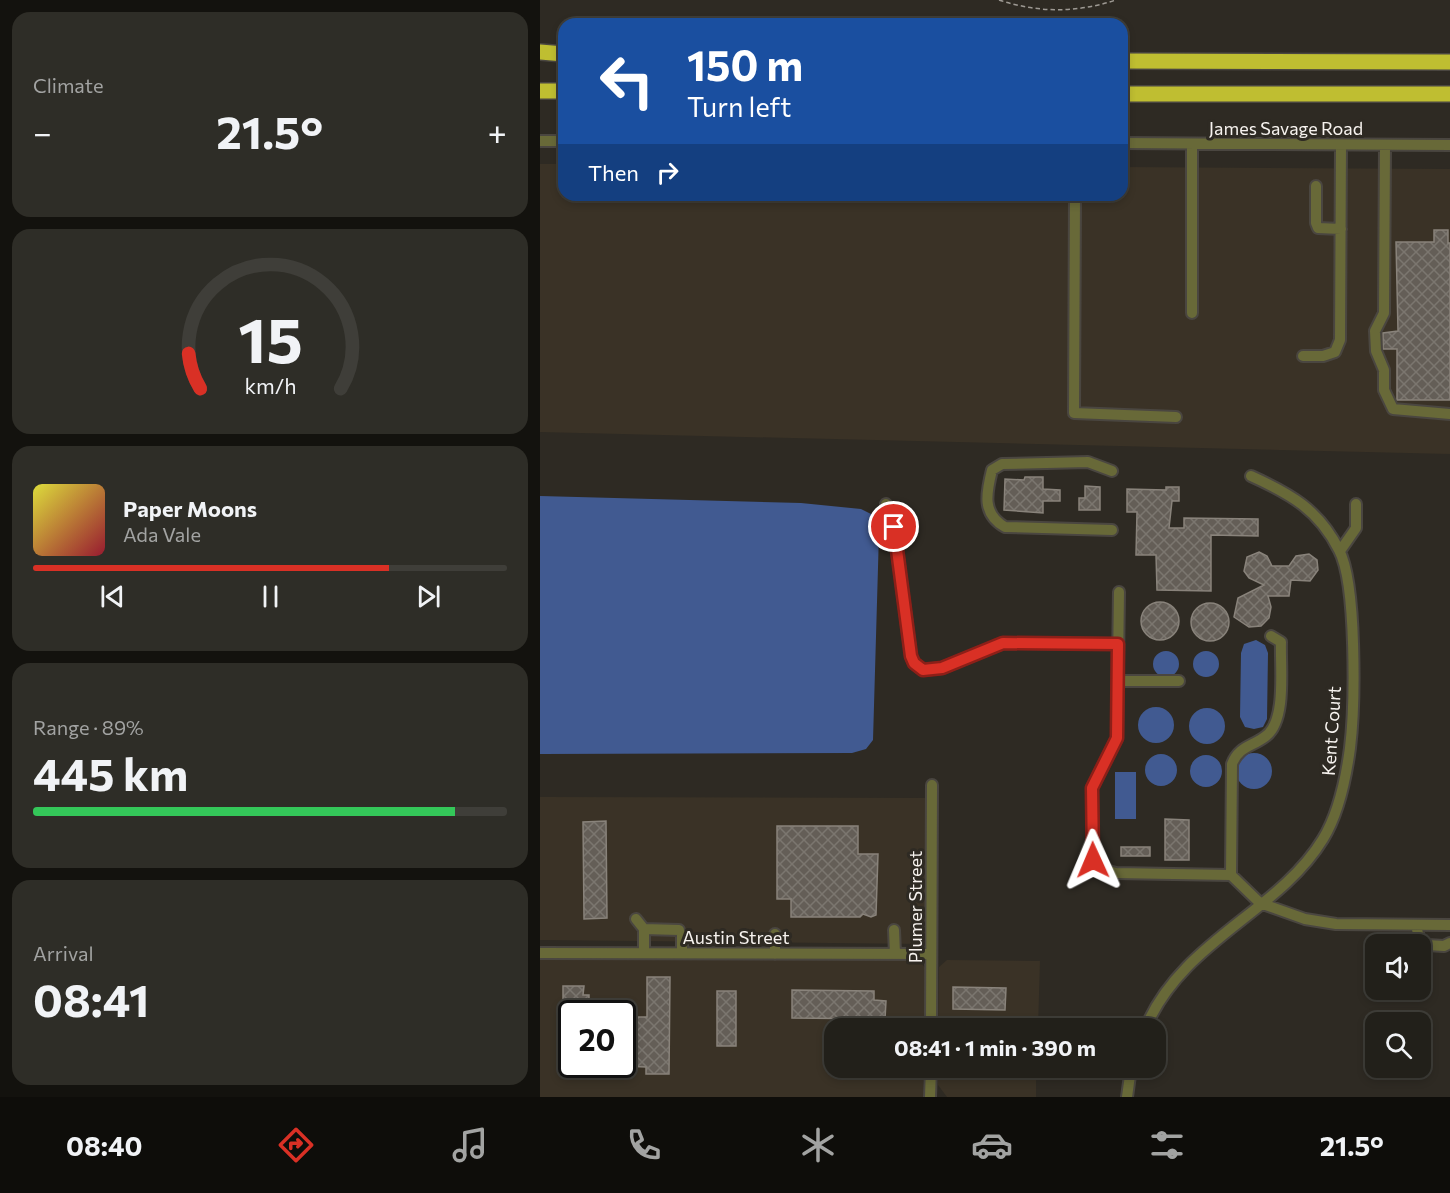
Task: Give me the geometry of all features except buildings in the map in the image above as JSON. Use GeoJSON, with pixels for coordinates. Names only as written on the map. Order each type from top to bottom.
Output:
{"type":"FeatureCollection","features":[{"type":"Feature","properties":{"kind":"highway"},"geometry":{"type":"LineString","coordinates":[[540,52],[558,54]]}},
{"type":"Feature","properties":{"kind":"highway"},"geometry":{"type":"LineString","coordinates":[[540,60],[558,60]]}},
{"type":"Feature","properties":{"kind":"highway"},"geometry":{"type":"LineString","coordinates":[[1128,61],[1450,62]]}},
{"type":"Feature","properties":{"kind":"highway"},"geometry":{"type":"LineString","coordinates":[[540,91],[558,91]]}},
{"type":"Feature","properties":{"kind":"highway"},"geometry":{"type":"LineString","coordinates":[[1128,94],[1450,94]]}},
{"type":"Feature","properties":{"kind":"street"},"geometry":{"type":"LineString","coordinates":[[540,141],[558,141]]}},
{"type":"Feature","properties":{"kind":"street","name":"James Savage Road"},"geometry":{"type":"LineString","coordinates":[[1128,143],[1450,145]]}},
{"type":"Feature","properties":{"kind":"street"},"geometry":{"type":"LineString","coordinates":[[1192,144],[1192,313]]}},
{"type":"Feature","properties":{"kind":"street"},"geometry":{"type":"LineString","coordinates":[[1303,356],[1323,356],[1335,352],[1340,340],[1341,145]]}},
{"type":"Feature","properties":{"kind":"street"},"geometry":{"type":"LineString","coordinates":[[1385,146],[1384,313],[1375,331],[1376,351],[1384,370],[1384,390],[1393,409],[1450,414]]}},
{"type":"Feature","properties":{"kind":"street"},"geometry":{"type":"LineString","coordinates":[[1316,186],[1318,228],[1341,229]]}},
{"type":"Feature","properties":{"kind":"street"},"geometry":{"type":"LineString","coordinates":[[1075,201],[1074,413],[1176,417]]}},
{"type":"Feature","properties":{"kind":"street"},"geometry":{"type":"LineString","coordinates":[[1112,471],[1088,462],[1002,464],[992,470],[989,501],[993,520],[1005,527],[1112,530]]}},
{"type":"Feature","properties":{"kind":"street","name":"Kent Court"},"geometry":{"type":"LineString","coordinates":[[1151,1018],[1185,968],[1220,935],[1293,878],[1324,838],[1343,789],[1350,746],[1352,627],[1349,579],[1340,551],[1320,519],[1290,493],[1251,476]]}},
{"type":"Feature","properties":{"kind":"street"},"geometry":{"type":"LineString","coordinates":[[886,504],[894,527],[911,656],[914,663],[923,670],[942,668],[1003,643],[1118,644]]}},
{"type":"Feature","properties":{"kind":"street"},"geometry":{"type":"LineString","coordinates":[[1340,551],[1356,528],[1356,504]]}},
{"type":"Feature","properties":{"kind":"street"},"geometry":{"type":"LineString","coordinates":[[1119,592],[1117,738],[1092,788],[1093,860],[1101,869],[1116,873],[1230,875],[1260,903],[1305,919],[1336,924],[1450,925]]}},
{"type":"Feature","properties":{"kind":"street"},"geometry":{"type":"LineString","coordinates":[[1230,875],[1232,764],[1236,753],[1269,734],[1277,723],[1281,642],[1271,636]]}},
{"type":"Feature","properties":{"kind":"street"},"geometry":{"type":"LineString","coordinates":[[1118,681],[1179,681]]}},
{"type":"Feature","properties":{"kind":"street","name":"Plumer Street"},"geometry":{"type":"LineString","coordinates":[[931,1018],[932,785]]}},
{"type":"Feature","properties":{"kind":"street"},"geometry":{"type":"LineString","coordinates":[[636,919],[644,929],[644,953]]}},
{"type":"Feature","properties":{"kind":"street"},"geometry":{"type":"LineString","coordinates":[[1416,925],[1419,938],[1427,945],[1444,946],[1450,943]]}},
{"type":"Feature","properties":{"kind":"street"},"geometry":{"type":"LineString","coordinates":[[644,929],[681,932],[682,953]]}},
{"type":"Feature","properties":{"kind":"street"},"geometry":{"type":"LineString","coordinates":[[894,930],[895,954]]}},
{"type":"Feature","properties":{"kind":"street"},"geometry":{"type":"LineString","coordinates":[[775,934],[775,954]]}},
{"type":"Feature","properties":{"kind":"street","name":"Austin Street"},"geometry":{"type":"LineString","coordinates":[[540,953],[931,954]]}},
{"type":"Feature","properties":{"kind":"street"},"geometry":{"type":"LineString","coordinates":[[930,1097],[931,1078]]}},
{"type":"Feature","properties":{"kind":"street"},"geometry":{"type":"LineString","coordinates":[[1126,1097],[1129,1078]]}},
{"type":"Feature","properties":{"kind":"path"},"geometry":{"type":"LineString","coordinates":[[999,0],[1041,10],[1076,11],[1116,0]]}},
{"type":"Feature","properties":{"kind":"shaded area"},"geometry":{"type":"Polygon","coordinates":[[[540,164],[558,164],[558,201],[1128,201],[1128,167],[1450,169],[1450,454],[540,432],[540,164]]]}},
{"type":"Feature","properties":{"kind":"shaded area"},"geometry":{"type":"Polygon","coordinates":[[[540,797],[927,798],[925,939],[923,944],[540,940],[540,797]]]}},
{"type":"Feature","properties":{"kind":"shaded area"},"geometry":{"type":"Polygon","coordinates":[[[540,958],[919,960],[926,969],[925,1018],[824,1018],[824,1078],[924,1078],[923,1097],[540,1097],[540,958]]]}},
{"type":"Feature","properties":{"kind":"shaded area"},"geometry":{"type":"Polygon","coordinates":[[[947,960],[1040,961],[1038,1018],[938,1018],[939,967],[947,960]]]}},
{"type":"Feature","properties":{"kind":"shaded area"},"geometry":{"type":"Polygon","coordinates":[[[938,1078],[1036,1078],[1036,1097],[947,1097],[938,1085],[938,1078]]]}},
{"type":"Feature","properties":{"kind":"water"},"geometry":{"type":"Polygon","coordinates":[[[540,496],[801,503],[861,509],[877,517],[879,533],[873,740],[866,749],[852,753],[540,754],[540,496]]]}},
{"type":"Feature","properties":{"kind":"water"},"geometry":{"type":"Polygon","coordinates":[[[1256,640],[1265,645],[1268,653],[1267,719],[1263,727],[1254,729],[1245,727],[1240,717],[1241,653],[1244,644],[1256,640]]]}},
{"type":"Feature","properties":{"kind":"water"},"geometry":{"type":"Polygon","coordinates":[[[1166,651],[1175,655],[1179,664],[1175,673],[1166,677],[1157,673],[1153,664],[1157,655],[1166,651]]]}},
{"type":"Feature","properties":{"kind":"water"},"geometry":{"type":"Polygon","coordinates":[[[1206,651],[1215,655],[1219,664],[1215,673],[1206,677],[1197,673],[1193,664],[1197,655],[1206,651]]]}},
{"type":"Feature","properties":{"kind":"water"},"geometry":{"type":"Polygon","coordinates":[[[1156,707],[1169,712],[1174,725],[1169,738],[1156,743],[1143,738],[1138,725],[1143,712],[1156,707]]]}},
{"type":"Feature","properties":{"kind":"water"},"geometry":{"type":"Polygon","coordinates":[[[1207,708],[1219,714],[1225,726],[1219,738],[1207,744],[1195,738],[1189,726],[1195,714],[1207,708]]]}},
{"type":"Feature","properties":{"kind":"water"},"geometry":{"type":"Polygon","coordinates":[[[1254,753],[1267,758],[1272,771],[1267,784],[1254,789],[1241,784],[1236,771],[1241,758],[1254,753]]]}},
{"type":"Feature","properties":{"kind":"water"},"geometry":{"type":"Polygon","coordinates":[[[1161,754],[1172,759],[1177,770],[1172,781],[1161,786],[1150,781],[1145,770],[1150,759],[1161,754]]]}},
{"type":"Feature","properties":{"kind":"water"},"geometry":{"type":"Polygon","coordinates":[[[1206,755],[1217,760],[1222,771],[1217,782],[1206,787],[1195,782],[1190,771],[1195,760],[1206,755]]]}},
{"type":"Feature","properties":{"kind":"water"},"geometry":{"type":"Polygon","coordinates":[[[1115,772],[1136,772],[1136,819],[1115,819],[1115,772]]]}},
{"type":"Feature","properties":{"kind":"route"},"geometry":{"type":"LineString","coordinates":[[894,527],[911,656],[914,663],[923,670],[934,671],[1003,643],[1118,644],[1117,738],[1092,788],[1093,860]]}}]}
